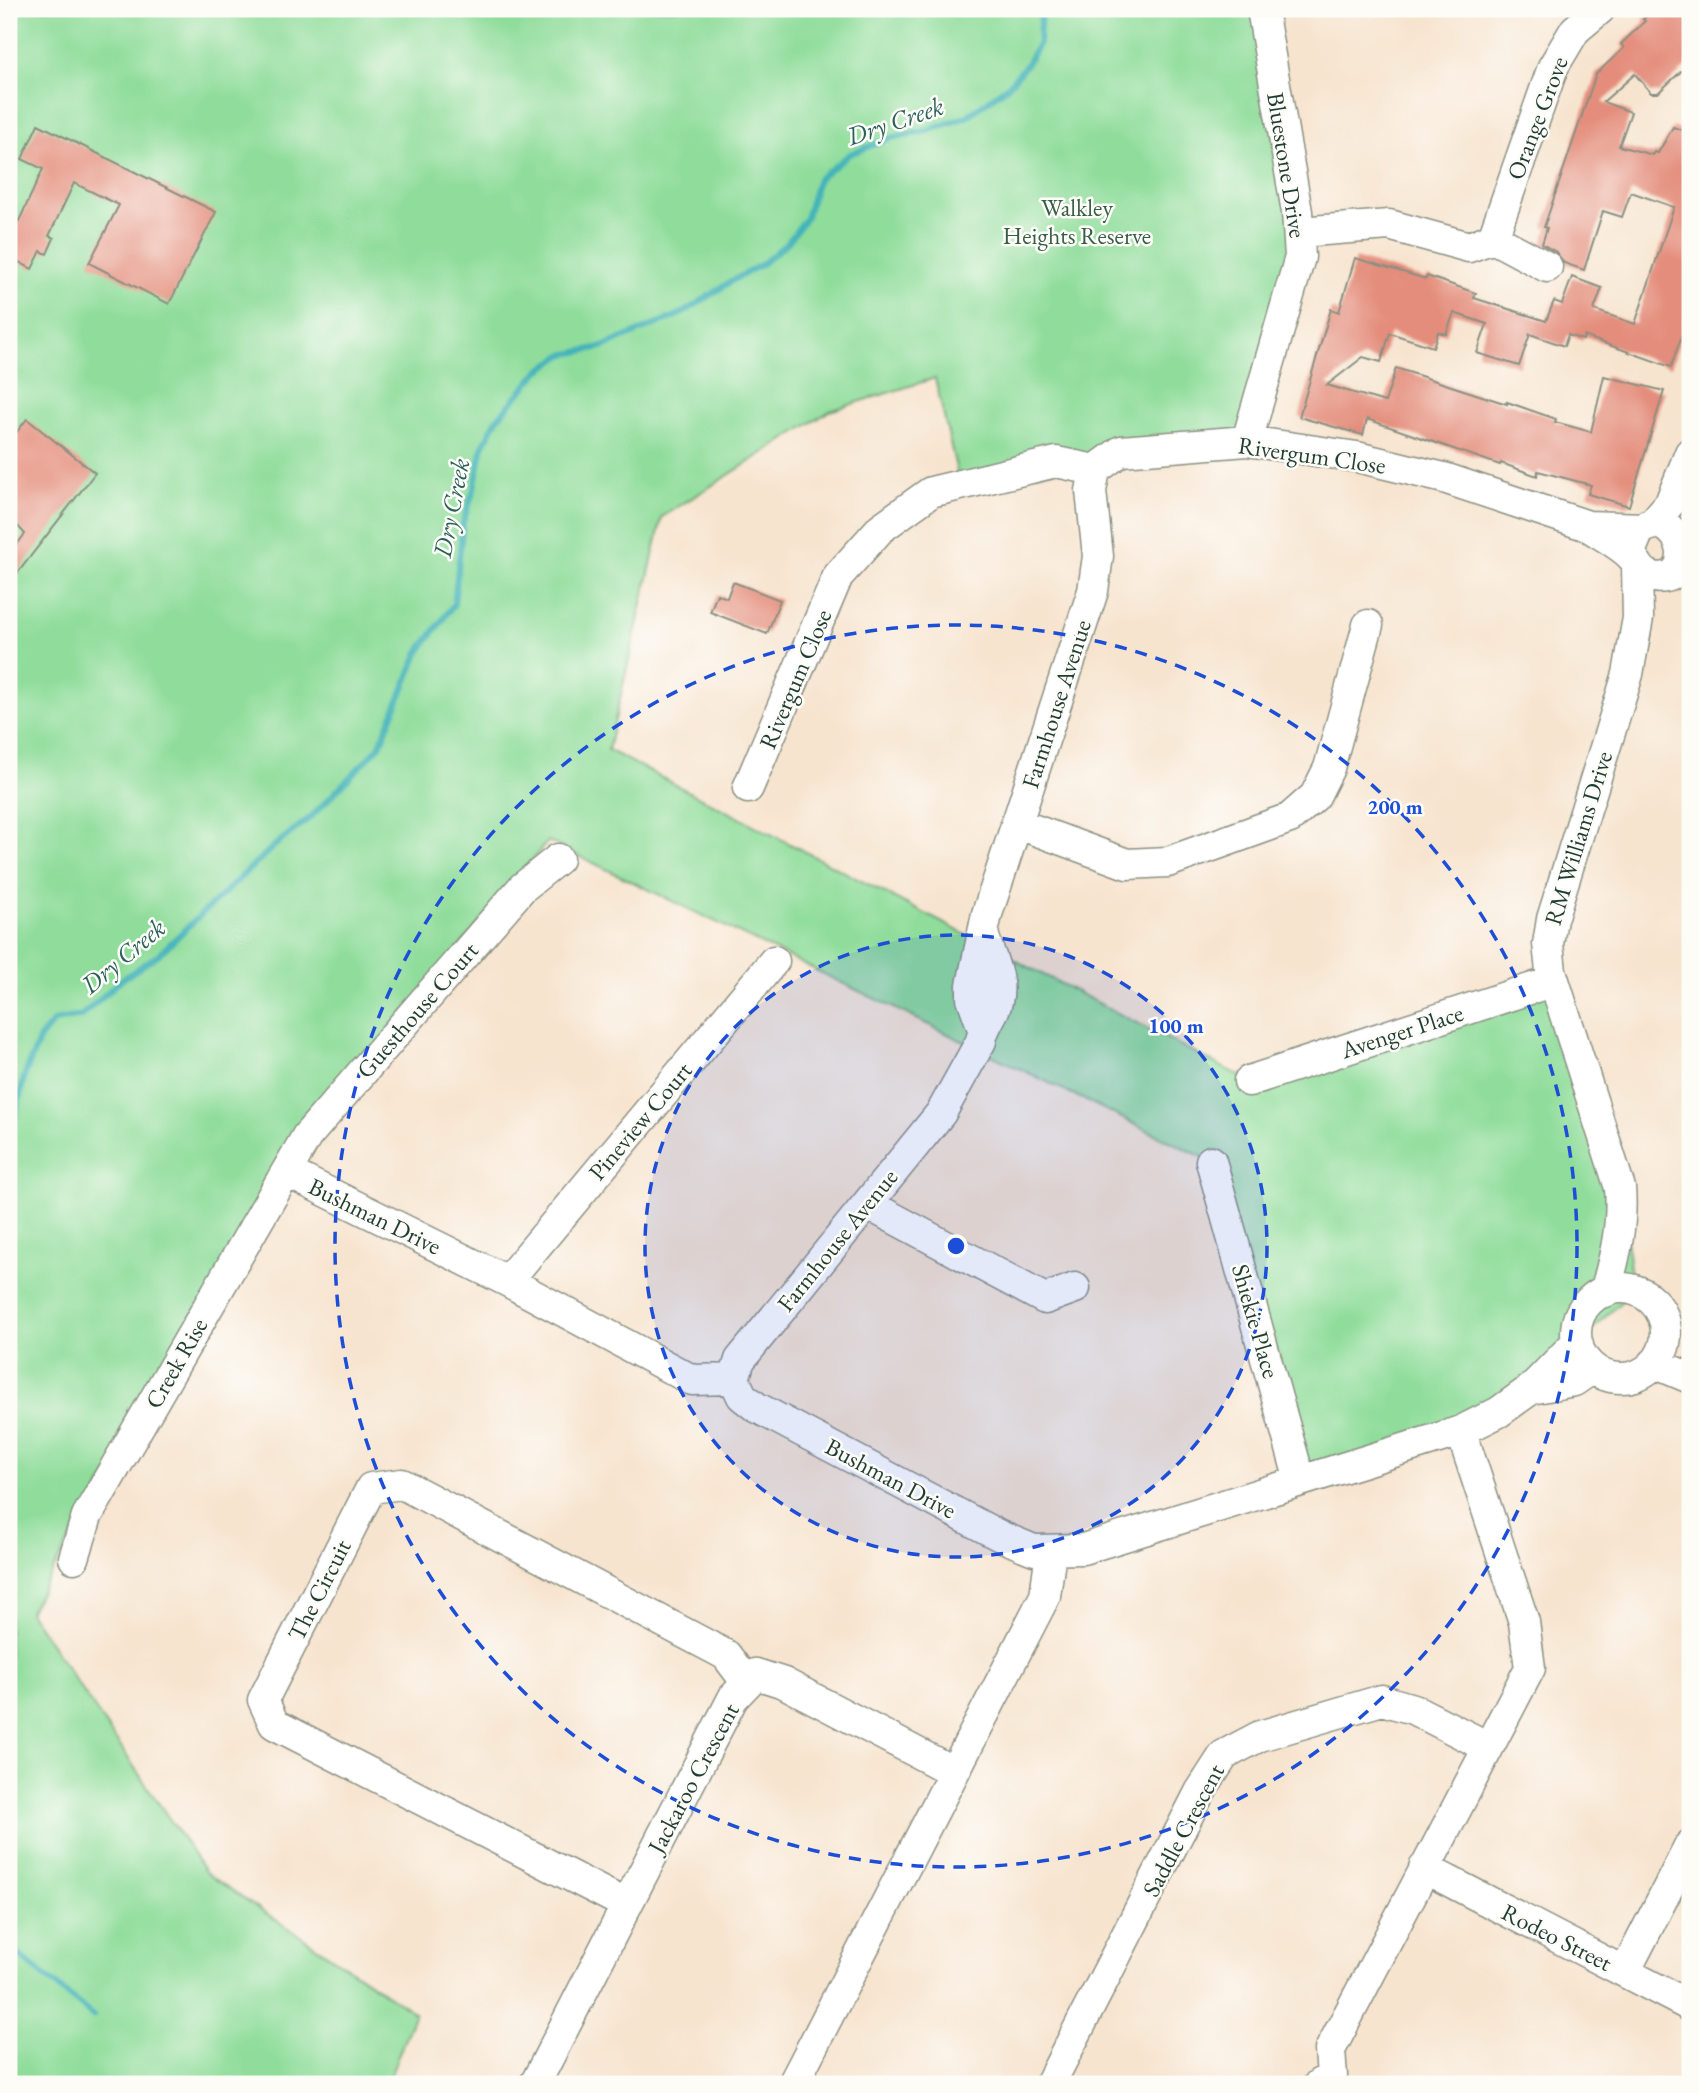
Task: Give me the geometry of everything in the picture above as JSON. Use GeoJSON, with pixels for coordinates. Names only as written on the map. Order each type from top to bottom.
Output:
{"type":"FeatureCollection","features":[{"type":"Feature","properties":{"kind":"street","name":"Bluestone Drive"},"geometry":{"type":"LineString","coordinates":[[1247,441],[1300,257],[1299,232],[1262,9]]}},
{"type":"Feature","properties":{"kind":"street","name":"Orange Grove"},"geometry":{"type":"LineString","coordinates":[[1493,238],[1553,67],[1576,30],[1600,9]]}},
{"type":"Feature","properties":{"kind":"street"},"geometry":{"type":"LineString","coordinates":[[1299,232],[1389,225],[1469,247],[1493,238],[1547,267]]}},
{"type":"Feature","properties":{"kind":"street","name":"Rivergum Close"},"geometry":{"type":"LineString","coordinates":[[748,788],[838,576],[881,528],[931,492],[1056,462],[1095,470],[1121,451],[1247,441],[1357,457],[1432,475],[1588,526],[1657,528]]}},
{"type":"Feature","properties":{"kind":"street"},"geometry":{"type":"LineString","coordinates":[[1657,528],[1690,453]]}},
{"type":"Feature","properties":{"kind":"street","name":"Farmhouse Avenue"},"geometry":{"type":"LineString","coordinates":[[734,1379],[740,1360],[941,1113],[981,1041],[983,1029],[971,995],[987,914],[1093,591],[1098,556],[1091,491],[1095,470]]}},
{"type":"Feature","properties":{"kind":"street"},"geometry":{"type":"LineString","coordinates":[[1657,528],[1686,543],[1685,559],[1678,570],[1666,577],[1651,576],[1635,562],[1633,547],[1636,537],[1657,528],[1690,497]]}},
{"type":"Feature","properties":{"kind":"street","name":"Rivergum Close"},"geometry":{"type":"LineString","coordinates":[[1588,526],[1635,562]]}},
{"type":"Feature","properties":{"kind":"street","name":"RM Williams Drive"},"geometry":{"type":"LineString","coordinates":[[1628,674],[1637,618],[1635,562]]}},
{"type":"Feature","properties":{"kind":"street","name":"RM Williams Drive"},"geometry":{"type":"LineString","coordinates":[[1619,1291],[1632,1248],[1621,1204],[1620,1188],[1554,981],[1548,944],[1552,919],[1628,674],[1651,624],[1666,577]]}},
{"type":"Feature","properties":{"kind":"street"},"geometry":{"type":"LineString","coordinates":[[1016,823],[1127,864],[1168,862],[1290,818],[1315,796],[1329,768],[1368,625]]}},
{"type":"Feature","properties":{"kind":"street","name":"Guesthouse Court"},"geometry":{"type":"LineString","coordinates":[[287,1172],[316,1125],[522,888],[558,859]]}},
{"type":"Feature","properties":{"kind":"street","name":"Pineview Court"},"geometry":{"type":"LineString","coordinates":[[507,1281],[774,961]]}},
{"type":"Feature","properties":{"kind":"street","name":"Avenger Place"},"geometry":{"type":"LineString","coordinates":[[1249,1081],[1554,981]]}},
{"type":"Feature","properties":{"kind":"street","name":"Shiekie Place"},"geometry":{"type":"LineString","coordinates":[[1211,1161],[1300,1481]]}},
{"type":"Feature","properties":{"kind":"street","name":"Bushman Drive"},"geometry":{"type":"LineString","coordinates":[[287,1172],[507,1281],[692,1380],[734,1379],[742,1396],[756,1408],[1000,1536],[1034,1550],[1083,1549],[1461,1431],[1499,1412],[1531,1389],[1571,1348],[1586,1357]]}},
{"type":"Feature","properties":{"kind":"street","name":"Creek Rise"},"geometry":{"type":"LineString","coordinates":[[74,1558],[87,1516],[287,1172]]}},
{"type":"Feature","properties":{"kind":"street"},"geometry":{"type":"LineString","coordinates":[[867,1204],[1045,1299],[1075,1288]]}},
{"type":"Feature","properties":{"kind":"street"},"geometry":{"type":"LineString","coordinates":[[1619,1291],[1643,1294],[1661,1312],[1664,1321],[1660,1351],[1640,1373],[1621,1378],[1606,1376],[1586,1357],[1578,1322],[1590,1301],[1619,1291]]}},
{"type":"Feature","properties":{"kind":"street"},"geometry":{"type":"LineString","coordinates":[[1660,1351],[1690,1356]]}},
{"type":"Feature","properties":{"kind":"street"},"geometry":{"type":"LineString","coordinates":[[1660,1351],[1690,1378]]}},
{"type":"Feature","properties":{"kind":"street"},"geometry":{"type":"LineString","coordinates":[[1331,2081],[1330,2050],[1530,1668],[1524,1622],[1461,1431]]}},
{"type":"Feature","properties":{"kind":"street","name":"The Circuit"},"geometry":{"type":"LineString","coordinates":[[627,1905],[274,1724],[263,1700],[371,1488],[401,1484],[726,1655],[747,1683]]}},
{"type":"Feature","properties":{"kind":"street"},"geometry":{"type":"LineString","coordinates":[[793,2084],[1045,1596],[1051,1551]]}},
{"type":"Feature","properties":{"kind":"street","name":"Jackaroo Crescent"},"geometry":{"type":"LineString","coordinates":[[535,2084],[733,1698],[756,1674],[784,1683],[954,1772]]}},
{"type":"Feature","properties":{"kind":"street","name":"Saddle Crescent"},"geometry":{"type":"LineString","coordinates":[[1050,2084],[1200,1792],[1224,1755],[1260,1736],[1382,1700],[1413,1709],[1488,1747]]}},
{"type":"Feature","properties":{"kind":"street"},"geometry":{"type":"LineString","coordinates":[[1625,1972],[1690,1845]]}},
{"type":"Feature","properties":{"kind":"street","name":"Rodeo Street"},"geometry":{"type":"LineString","coordinates":[[1424,1868],[1690,2006]]}},
{"type":"Feature","properties":{"kind":"green space","name":"Walkley Heights Reserve"},"geometry":{"type":"Polygon","coordinates":[[[9,9],[1259,9],[1300,257],[1247,441],[960,485],[935,378],[830,411],[662,517],[608,750],[1249,1081],[1551,971],[1621,1204],[1633,1290],[1531,1389],[1300,1481],[1211,1161],[548,841],[300,1137],[29,1612],[206,1873],[415,2013],[387,2084],[9,2084],[9,9]]]}},
{"type":"Feature","properties":{"kind":"building"},"geometry":{"type":"Polygon","coordinates":[[[1655,9],[1690,9],[1690,63],[1658,93],[1651,93],[1635,74],[1603,102],[1631,112],[1619,146],[1653,155],[1654,152],[1658,153],[1673,127],[1690,133],[1690,299],[1684,329],[1671,367],[1584,336],[1583,340],[1568,335],[1564,346],[1530,334],[1519,366],[1477,353],[1487,324],[1454,313],[1446,334],[1438,332],[1433,347],[1390,333],[1381,362],[1363,357],[1327,385],[1385,402],[1396,368],[1507,402],[1556,419],[1555,422],[1591,432],[1604,376],[1664,391],[1629,506],[1588,494],[1591,485],[1538,471],[1537,476],[1367,419],[1363,435],[1299,417],[1331,309],[1339,312],[1355,258],[1426,279],[1427,276],[1476,293],[1474,298],[1546,321],[1554,301],[1562,304],[1572,277],[1602,288],[1594,310],[1635,324],[1674,207],[1631,192],[1622,217],[1603,211],[1584,270],[1564,263],[1556,252],[1542,244],[1547,228],[1544,227],[1596,74],[1624,48],[1621,44],[1655,9]]]}},
{"type":"Feature","properties":{"kind":"building"},"geometry":{"type":"Polygon","coordinates":[[[38,124],[216,212],[169,304],[89,263],[119,205],[74,183],[49,236],[54,238],[47,254],[41,251],[32,269],[9,257],[9,216],[19,221],[43,169],[22,159],[38,124]]]}},
{"type":"Feature","properties":{"kind":"building"},"geometry":{"type":"Polygon","coordinates":[[[27,419],[95,473],[9,584],[9,554],[25,534],[9,516],[9,442],[27,419]]]}},
{"type":"Feature","properties":{"kind":"building"},"geometry":{"type":"Polygon","coordinates":[[[733,582],[780,600],[767,634],[710,612],[717,594],[727,598],[733,582]]]}},
{"type":"Feature","properties":{"kind":"waterway","name":"Dry Creek"},"geometry":{"type":"LineString","coordinates":[[9,1143],[25,1074],[40,1038],[54,1021],[81,1016],[121,980],[158,955],[273,847],[312,816],[379,747],[419,652],[454,604],[463,522],[474,489],[483,446],[497,419],[539,371],[562,355],[602,347],[683,313],[762,264],[788,242],[806,218],[818,179],[850,154],[890,138],[927,131],[966,117],[1008,86],[1026,65],[1039,43],[1041,9]]}},
{"type":"Feature","properties":{"kind":"waterway","name":"Dry Creek"},"geometry":{"type":"LineString","coordinates":[[9,1947],[93,2016]]}}]}
